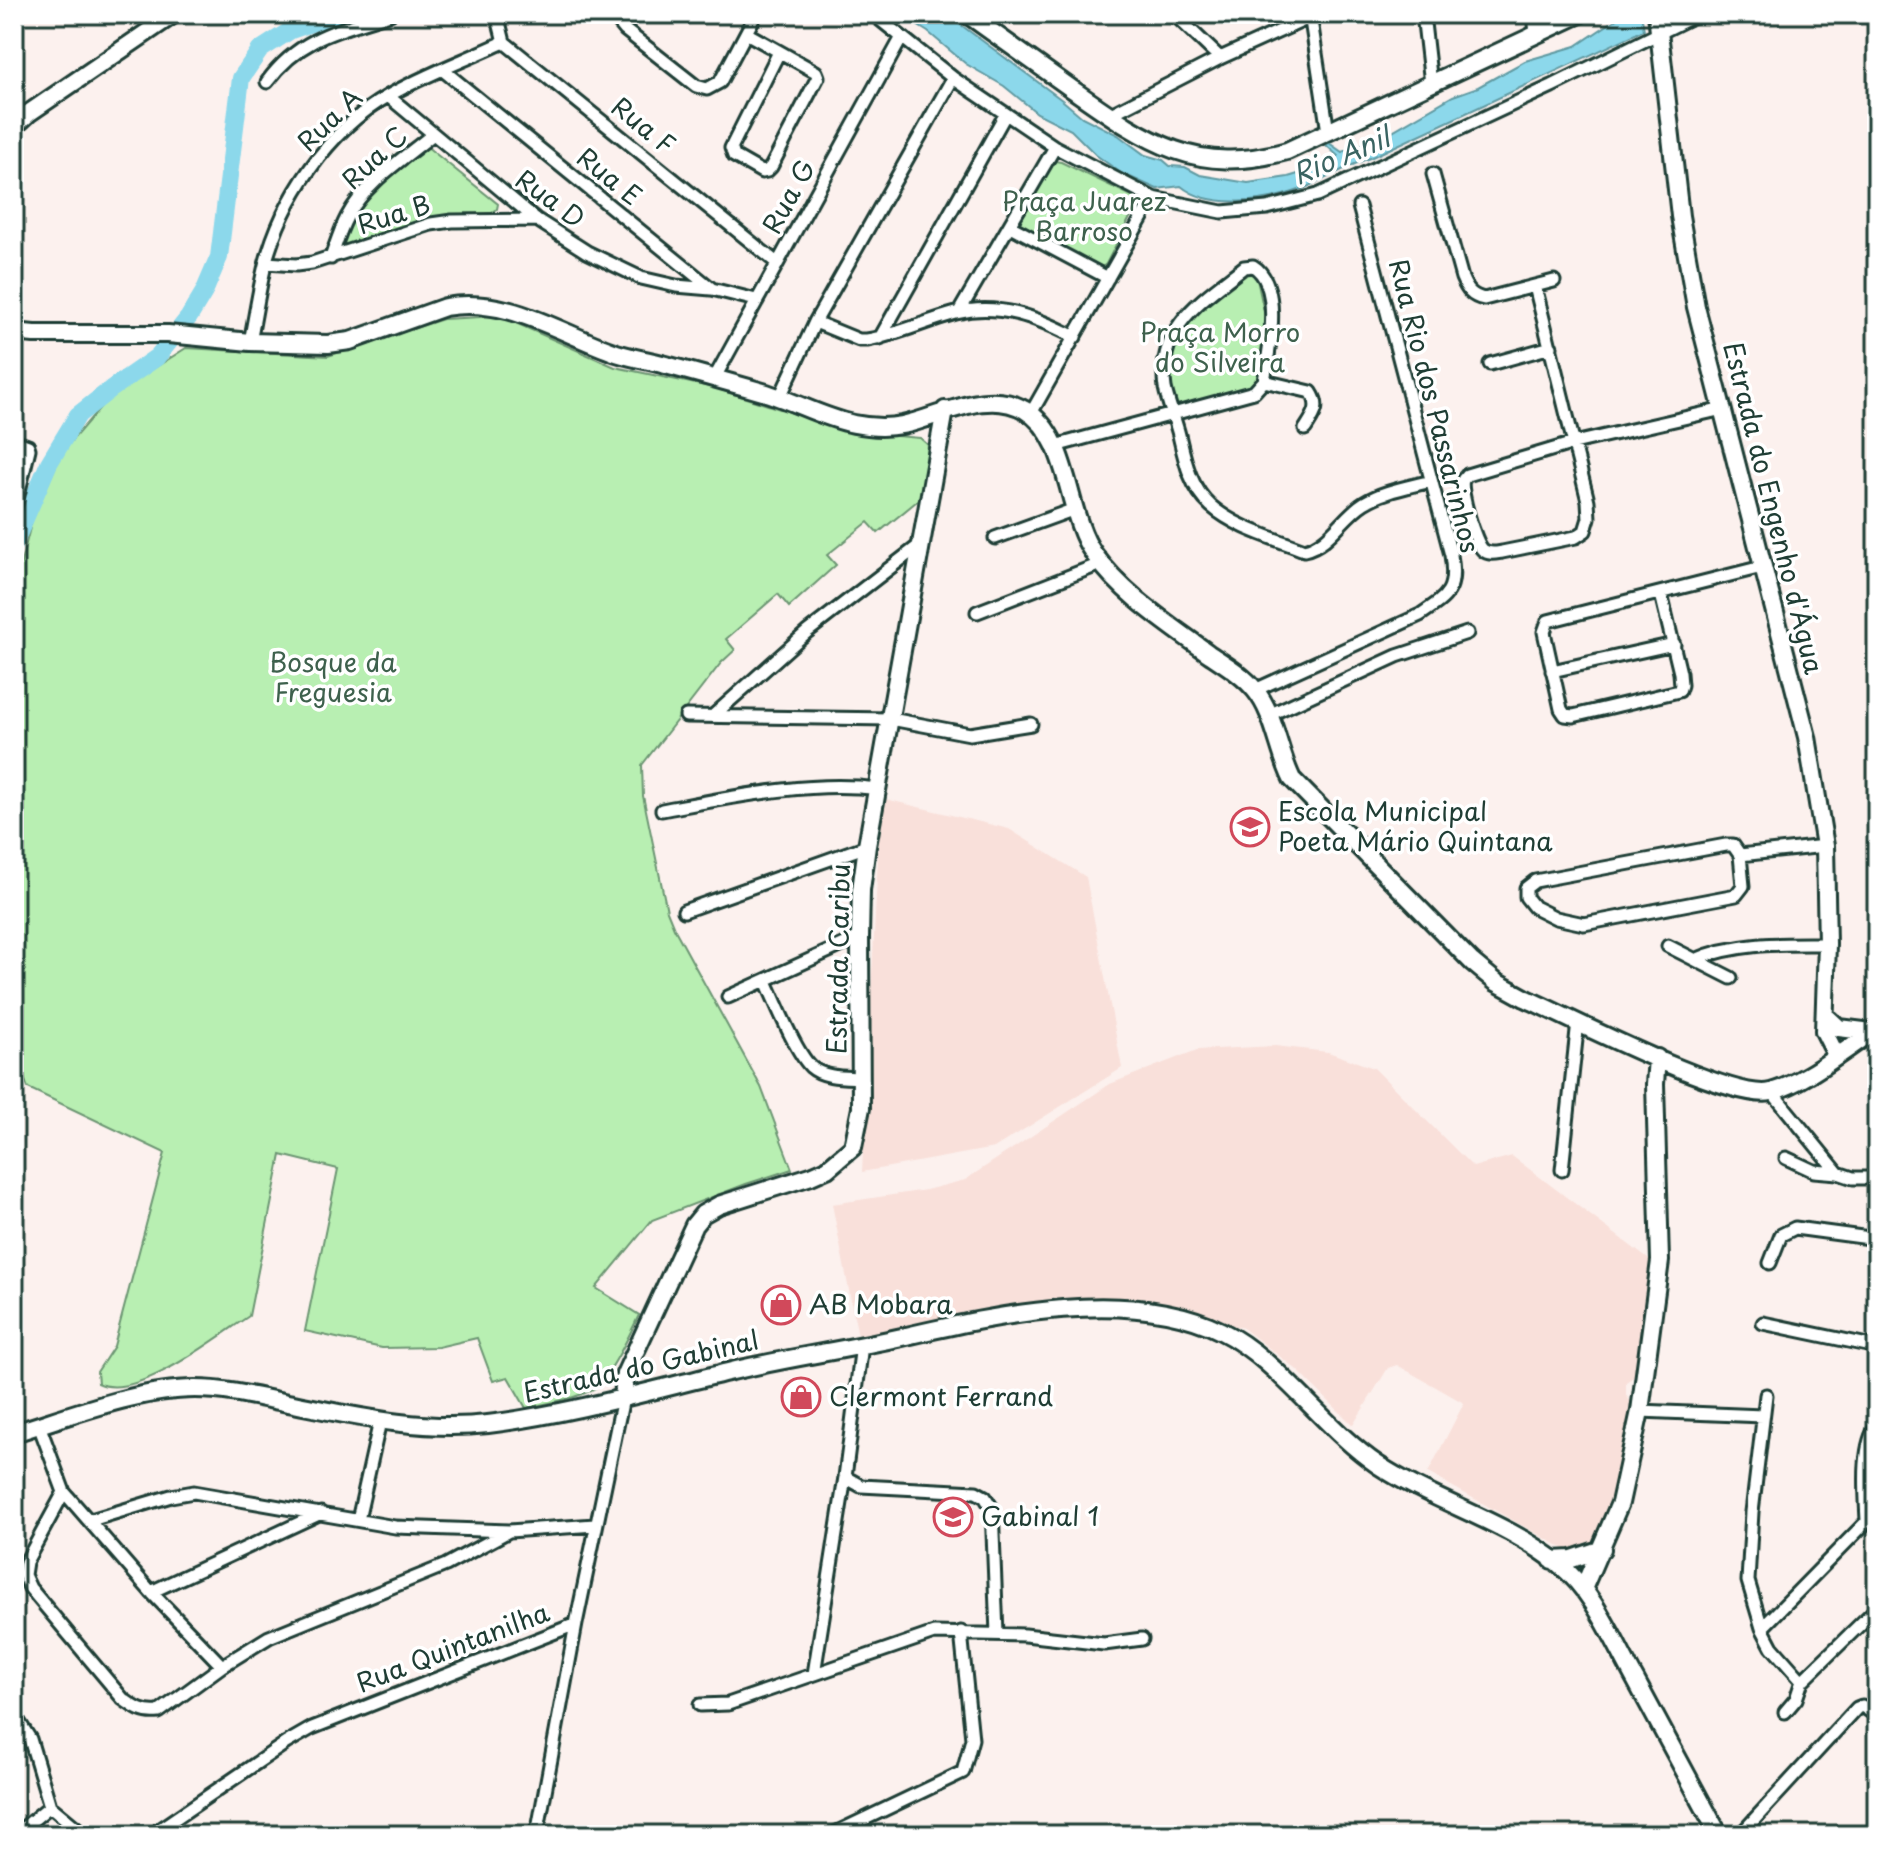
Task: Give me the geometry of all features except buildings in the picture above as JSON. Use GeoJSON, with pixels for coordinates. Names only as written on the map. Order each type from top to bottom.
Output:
{"type":"FeatureCollection","features":[{"type":"Feature","properties":{"kind":"main road"},"geometry":{"type":"LineString","coordinates":[[14,127],[22,116],[174,14]]}},
{"type":"Feature","properties":{"kind":"main road"},"geometry":{"type":"LineString","coordinates":[[967,14],[1143,138],[1166,148],[1219,159],[1264,157],[1287,151],[1580,14]]}},
{"type":"Feature","properties":{"kind":"main road","name":"Estrada do Engenho d'Água"},"geometry":{"type":"LineString","coordinates":[[1658,24],[1683,232],[1696,307],[1807,737],[1825,846],[1825,1023],[1836,1055]]}},
{"type":"Feature","properties":{"kind":"main road"},"geometry":{"type":"LineString","coordinates":[[14,332],[168,334],[297,345],[339,343],[445,307],[462,304],[496,306],[622,355],[780,397],[833,418],[872,427],[904,425],[945,410],[976,404],[1007,404],[1030,415],[1047,432],[1055,446],[1082,530],[1094,554],[1156,615],[1242,677],[1255,690],[1269,715],[1282,760],[1292,779],[1472,962],[1496,982],[1657,1058],[1715,1083],[1745,1091],[1772,1092],[1874,1031]]}},
{"type":"Feature","properties":{"kind":"main road","name":"Estrada Caribu"},"geometry":{"type":"LineString","coordinates":[[623,1398],[625,1374],[694,1225],[703,1214],[719,1205],[811,1176],[843,1159],[853,1147],[858,1131],[861,1078],[861,890],[945,410]]}},
{"type":"Feature","properties":{"kind":"main road"},"geometry":{"type":"LineString","coordinates":[[1810,1072],[1825,1023],[1839,1028],[1874,1031]]}},
{"type":"Feature","properties":{"kind":"main road"},"geometry":{"type":"LineString","coordinates":[[1583,1589],[1620,1503],[1640,1411],[1660,1261],[1657,1058]]}},
{"type":"Feature","properties":{"kind":"main road","name":"Estrada do Gabinal"},"geometry":{"type":"LineString","coordinates":[[14,1433],[74,1413],[165,1390],[199,1389],[247,1394],[380,1421],[483,1425],[623,1398],[793,1358],[1010,1313],[1110,1309],[1189,1317],[1227,1334],[1255,1355],[1373,1462],[1412,1486],[1515,1536],[1552,1560],[1583,1589],[1596,1607],[1719,1835]]}},
{"type":"Feature","properties":{"kind":"main road"},"geometry":{"type":"LineString","coordinates":[[1552,1560],[1572,1559],[1602,1549]]}},
{"type":"Feature","properties":{"kind":"street"},"geometry":{"type":"LineString","coordinates":[[267,82],[291,53],[305,45],[327,34],[390,14]]}},
{"type":"Feature","properties":{"kind":"street"},"geometry":{"type":"LineString","coordinates":[[497,14],[504,42]]}},
{"type":"Feature","properties":{"kind":"street"},"geometry":{"type":"LineString","coordinates":[[612,14],[618,23],[696,86],[707,89],[720,82],[756,14]]}},
{"type":"Feature","properties":{"kind":"street"},"geometry":{"type":"LineString","coordinates":[[873,14],[953,78],[1055,147],[1153,198],[1222,212],[1267,208],[1318,195],[1658,24],[1698,14]]}},
{"type":"Feature","properties":{"kind":"street"},"geometry":{"type":"LineString","coordinates":[[1174,14],[1220,58]]}},
{"type":"Feature","properties":{"kind":"street"},"geometry":{"type":"LineString","coordinates":[[1423,14],[1431,84]]}},
{"type":"Feature","properties":{"kind":"street"},"geometry":{"type":"LineString","coordinates":[[1534,14],[1536,34]]}},
{"type":"Feature","properties":{"kind":"street"},"geometry":{"type":"LineString","coordinates":[[1109,115],[1311,16],[1328,132]]}},
{"type":"Feature","properties":{"kind":"street"},"geometry":{"type":"LineString","coordinates":[[746,33],[816,72],[818,77],[771,167],[762,172],[734,156],[731,148],[779,52]]}},
{"type":"Feature","properties":{"kind":"street","name":"Rua G"},"geometry":{"type":"LineString","coordinates":[[714,379],[902,37]]}},
{"type":"Feature","properties":{"kind":"street","name":"Rua A"},"geometry":{"type":"LineString","coordinates":[[250,342],[266,263],[279,226],[318,158],[361,114],[388,96],[504,42]]}},
{"type":"Feature","properties":{"kind":"street","name":"Rua F"},"geometry":{"type":"LineString","coordinates":[[504,42],[777,263]]}},
{"type":"Feature","properties":{"kind":"street","name":"Rua E"},"geometry":{"type":"LineString","coordinates":[[444,71],[712,289],[756,300]]}},
{"type":"Feature","properties":{"kind":"street"},"geometry":{"type":"LineString","coordinates":[[780,397],[815,322],[953,78]]}},
{"type":"Feature","properties":{"kind":"street","name":"Rua D"},"geometry":{"type":"LineString","coordinates":[[388,96],[537,220],[587,252],[633,275],[662,284],[712,289]]}},
{"type":"Feature","properties":{"kind":"street"},"geometry":{"type":"LineString","coordinates":[[880,338],[1005,115]]}},
{"type":"Feature","properties":{"kind":"street","name":"Rua C"},"geometry":{"type":"LineString","coordinates":[[331,258],[348,216],[360,197],[432,135]]}},
{"type":"Feature","properties":{"kind":"street"},"geometry":{"type":"LineString","coordinates":[[959,312],[1055,147]]}},
{"type":"Feature","properties":{"kind":"street"},"geometry":{"type":"LineString","coordinates":[[1433,174],[1467,290],[1474,297],[1484,299],[1554,281]]}},
{"type":"Feature","properties":{"kind":"street"},"geometry":{"type":"LineString","coordinates":[[1030,415],[1153,198]]}},
{"type":"Feature","properties":{"kind":"street","name":"Rua Rio dos Passarinhos"},"geometry":{"type":"LineString","coordinates":[[1255,690],[1420,615],[1443,599],[1452,587],[1454,576],[1431,481],[1359,206]]}},
{"type":"Feature","properties":{"kind":"street","name":"Rua B"},"geometry":{"type":"LineString","coordinates":[[266,263],[296,265],[331,258],[431,224],[537,220]]}},
{"type":"Feature","properties":{"kind":"street"},"geometry":{"type":"LineString","coordinates":[[1010,226],[1108,278]]}},
{"type":"Feature","properties":{"kind":"street"},"geometry":{"type":"LineString","coordinates":[[1055,446],[1173,413],[1254,392],[1264,381],[1273,330],[1265,277],[1253,266],[1244,267],[1192,309],[1177,327],[1168,346],[1164,367],[1166,390],[1173,413],[1190,477],[1209,505],[1227,518],[1304,550],[1321,542],[1369,500],[1431,481]]}},
{"type":"Feature","properties":{"kind":"street"},"geometry":{"type":"LineString","coordinates":[[1535,286],[1574,443],[1589,518],[1585,531],[1576,537],[1491,554],[1482,550],[1476,540],[1462,491],[1462,481],[1475,471],[1574,443],[1723,409]]}},
{"type":"Feature","properties":{"kind":"street"},"geometry":{"type":"LineString","coordinates":[[815,322],[859,340],[880,338],[959,312],[1017,313],[1038,318],[1075,337]]}},
{"type":"Feature","properties":{"kind":"street"},"geometry":{"type":"LineString","coordinates":[[1490,364],[1551,347]]}},
{"type":"Feature","properties":{"kind":"street"},"geometry":{"type":"LineString","coordinates":[[1264,381],[1311,392],[1317,410],[1305,429]]}},
{"type":"Feature","properties":{"kind":"street"},"geometry":{"type":"LineString","coordinates":[[14,441],[29,449],[14,512]]}},
{"type":"Feature","properties":{"kind":"street"},"geometry":{"type":"LineString","coordinates":[[995,538],[1075,509]]}},
{"type":"Feature","properties":{"kind":"street"},"geometry":{"type":"LineString","coordinates":[[715,714],[807,632],[922,543]]}},
{"type":"Feature","properties":{"kind":"street"},"geometry":{"type":"LineString","coordinates":[[977,612],[1103,563]]}},
{"type":"Feature","properties":{"kind":"street"},"geometry":{"type":"LineString","coordinates":[[1661,594],[1674,644],[1681,685],[1679,691],[1573,716],[1565,715],[1561,709],[1544,632],[1548,621],[1762,567]]}},
{"type":"Feature","properties":{"kind":"street"},"geometry":{"type":"LineString","coordinates":[[1269,715],[1412,649],[1467,633]]}},
{"type":"Feature","properties":{"kind":"street"},"geometry":{"type":"LineString","coordinates":[[1552,671],[1674,644]]}},
{"type":"Feature","properties":{"kind":"street"},"geometry":{"type":"LineString","coordinates":[[686,716],[715,714],[891,719],[970,734],[1031,724]]}},
{"type":"Feature","properties":{"kind":"street"},"geometry":{"type":"LineString","coordinates":[[662,810],[720,799],[847,785],[877,789]]}},
{"type":"Feature","properties":{"kind":"street"},"geometry":{"type":"LineString","coordinates":[[1726,845],[1733,845],[1740,855],[1741,892],[1690,904],[1584,924],[1556,918],[1534,907],[1526,897],[1528,885],[1561,875],[1726,845]]}},
{"type":"Feature","properties":{"kind":"street"},"geometry":{"type":"LineString","coordinates":[[684,911],[867,846]]}},
{"type":"Feature","properties":{"kind":"street"},"geometry":{"type":"LineString","coordinates":[[1740,855],[1825,846]]}},
{"type":"Feature","properties":{"kind":"street"},"geometry":{"type":"LineString","coordinates":[[728,997],[860,937]]}},
{"type":"Feature","properties":{"kind":"street"},"geometry":{"type":"LineString","coordinates":[[1695,960],[1764,945],[1827,944]]}},
{"type":"Feature","properties":{"kind":"street"},"geometry":{"type":"LineString","coordinates":[[1668,946],[1731,978]]}},
{"type":"Feature","properties":{"kind":"street"},"geometry":{"type":"LineString","coordinates":[[766,981],[812,1068],[826,1074],[861,1078]]}},
{"type":"Feature","properties":{"kind":"street"},"geometry":{"type":"LineString","coordinates":[[1562,1170],[1578,1021]]}},
{"type":"Feature","properties":{"kind":"street"},"geometry":{"type":"LineString","coordinates":[[1772,1092],[1838,1173]]}},
{"type":"Feature","properties":{"kind":"street"},"geometry":{"type":"LineString","coordinates":[[1786,1158],[1814,1171],[1853,1178],[1877,1178]]}},
{"type":"Feature","properties":{"kind":"street"},"geometry":{"type":"LineString","coordinates":[[1770,1263],[1781,1235],[1795,1228],[1877,1239]]}},
{"type":"Feature","properties":{"kind":"street"},"geometry":{"type":"LineString","coordinates":[[1763,1323],[1877,1347]]}},
{"type":"Feature","properties":{"kind":"street"},"geometry":{"type":"LineString","coordinates":[[814,1674],[862,1345]]}},
{"type":"Feature","properties":{"kind":"street"},"geometry":{"type":"LineString","coordinates":[[1766,1395],[1752,1512],[1748,1581],[1762,1628],[1772,1647],[1802,1681]]}},
{"type":"Feature","properties":{"kind":"street","name":"Rua Quintanilha"},"geometry":{"type":"LineString","coordinates":[[151,1835],[312,1728],[576,1624],[623,1398]]}},
{"type":"Feature","properties":{"kind":"street"},"geometry":{"type":"LineString","coordinates":[[1640,1411],[1763,1416]]}},
{"type":"Feature","properties":{"kind":"street"},"geometry":{"type":"LineString","coordinates":[[358,1520],[380,1421]]}},
{"type":"Feature","properties":{"kind":"street"},"geometry":{"type":"LineString","coordinates":[[39,1425],[64,1492],[151,1592],[222,1666]]}},
{"type":"Feature","properties":{"kind":"street"},"geometry":{"type":"LineString","coordinates":[[1867,1521],[1866,1477],[1871,1433],[1877,1426]]}},
{"type":"Feature","properties":{"kind":"street"},"geometry":{"type":"LineString","coordinates":[[845,1477],[861,1486],[976,1492],[985,1497],[992,1508],[997,1634]]}},
{"type":"Feature","properties":{"kind":"street"},"geometry":{"type":"LineString","coordinates":[[841,1498],[861,1486]]}},
{"type":"Feature","properties":{"kind":"street"},"geometry":{"type":"LineString","coordinates":[[64,1492],[26,1562],[24,1575],[30,1588],[123,1699],[136,1709],[149,1713],[159,1712],[222,1666],[269,1637],[446,1565],[509,1531]]}},
{"type":"Feature","properties":{"kind":"street"},"geometry":{"type":"LineString","coordinates":[[91,1520],[194,1492],[395,1527],[509,1531],[595,1525]]}},
{"type":"Feature","properties":{"kind":"street"},"geometry":{"type":"LineString","coordinates":[[1762,1628],[1877,1511]]}},
{"type":"Feature","properties":{"kind":"street"},"geometry":{"type":"LineString","coordinates":[[151,1592],[322,1513]]}},
{"type":"Feature","properties":{"kind":"street"},"geometry":{"type":"LineString","coordinates":[[1785,1712],[1796,1699],[1802,1681],[1877,1608]]}},
{"type":"Feature","properties":{"kind":"street"},"geometry":{"type":"LineString","coordinates":[[534,1835],[539,1824],[576,1624]]}},
{"type":"Feature","properties":{"kind":"street"},"geometry":{"type":"LineString","coordinates":[[831,1835],[963,1772],[972,1739],[961,1632]]}},
{"type":"Feature","properties":{"kind":"street"},"geometry":{"type":"LineString","coordinates":[[700,1705],[728,1704],[934,1633],[1025,1635],[1104,1644],[1142,1639]]}},
{"type":"Feature","properties":{"kind":"street"},"geometry":{"type":"LineString","coordinates":[[1740,1835],[1857,1708],[1868,1707],[1877,1716]]}},
{"type":"Feature","properties":{"kind":"street"},"geometry":{"type":"LineString","coordinates":[[14,1714],[30,1739],[50,1806],[85,1835]]}},
{"type":"Feature","properties":{"kind":"street"},"geometry":{"type":"LineString","coordinates":[[15,1835],[50,1806]]}},
{"type":"Feature","properties":{"kind":"shaded area"},"geometry":{"type":"Polygon","coordinates":[[[881,798],[1009,829],[1086,877],[1122,1068],[994,1148],[862,1172],[881,798]]]}},
{"type":"Feature","properties":{"kind":"shaded area"},"geometry":{"type":"Polygon","coordinates":[[[1275,1046],[1328,1052],[1374,1068],[1473,1167],[1512,1156],[1652,1262],[1639,1373],[1626,1382],[1626,1395],[1634,1407],[1618,1489],[1591,1545],[1568,1551],[1428,1473],[1464,1403],[1397,1365],[1388,1368],[1353,1425],[1296,1369],[1243,1328],[1191,1314],[1107,1302],[1001,1306],[858,1336],[832,1204],[926,1190],[965,1180],[1110,1084],[1197,1050],[1275,1046]]]}},
{"type":"Feature","properties":{"kind":"green space"},"geometry":{"type":"Polygon","coordinates":[[[426,146],[498,204],[497,209],[492,213],[433,219],[352,247],[345,246],[340,241],[370,190],[426,146]]]}},
{"type":"Feature","properties":{"kind":"green space","name":"Praça Juarez Barroso"},"geometry":{"type":"Polygon","coordinates":[[[1055,161],[1132,196],[1135,201],[1135,208],[1106,264],[1100,269],[1021,225],[1021,219],[1055,161]]]}},
{"type":"Feature","properties":{"kind":"green space","name":"Praça Morro do Silveira"},"geometry":{"type":"Polygon","coordinates":[[[1248,272],[1257,279],[1267,326],[1257,383],[1249,388],[1178,406],[1173,402],[1166,371],[1173,341],[1193,315],[1248,272]]]}},
{"type":"Feature","properties":{"kind":"green space","name":"Bosque da Freguesia"},"geometry":{"type":"Polygon","coordinates":[[[500,316],[615,367],[715,388],[851,432],[920,438],[928,445],[922,497],[878,533],[868,522],[827,555],[836,565],[789,607],[778,594],[726,639],[735,650],[721,663],[642,765],[643,796],[667,911],[761,1087],[792,1169],[652,1220],[596,1288],[639,1315],[612,1367],[599,1384],[585,1393],[526,1408],[508,1377],[493,1381],[477,1338],[438,1347],[382,1348],[305,1331],[338,1169],[281,1155],[249,1316],[154,1376],[133,1384],[114,1386],[98,1383],[97,1372],[114,1346],[165,1153],[28,1088],[14,1052],[14,590],[32,520],[62,452],[109,397],[186,348],[328,356],[443,319],[500,316]]]}},
{"type":"Feature","properties":{"kind":"water","name":"Rio Anil"},"geometry":{"type":"Polygon","coordinates":[[[899,14],[936,14],[961,25],[1082,117],[1118,135],[1145,155],[1200,175],[1248,183],[1288,177],[1318,168],[1338,156],[1326,145],[1329,143],[1342,152],[1387,134],[1453,96],[1478,87],[1525,61],[1576,46],[1624,14],[1641,14],[1644,30],[1311,185],[1273,197],[1223,201],[1193,194],[1181,186],[1157,189],[1121,173],[1096,155],[1071,130],[1037,113],[1004,86],[966,64],[928,32],[899,14]]]}},
{"type":"Feature","properties":{"kind":"waterway"},"geometry":{"type":"LineString","coordinates":[[14,544],[49,463],[78,415],[157,357],[189,317],[204,292],[219,257],[241,78],[260,50],[291,30],[336,14]]}},
{"type":"Feature","properties":{"kind":"place","name":"Escola Municipal Poeta Mário Quintana"},"geometry":{"type":"Point","coordinates":[1250,827]}},
{"type":"Feature","properties":{"kind":"place","name":"AB Mobara"},"geometry":{"type":"Point","coordinates":[781,1305]}},
{"type":"Feature","properties":{"kind":"place","name":"Clermont Ferrand"},"geometry":{"type":"Point","coordinates":[801,1397]}},
{"type":"Feature","properties":{"kind":"place","name":"Gabinal 1"},"geometry":{"type":"Point","coordinates":[953,1517]}}]}
